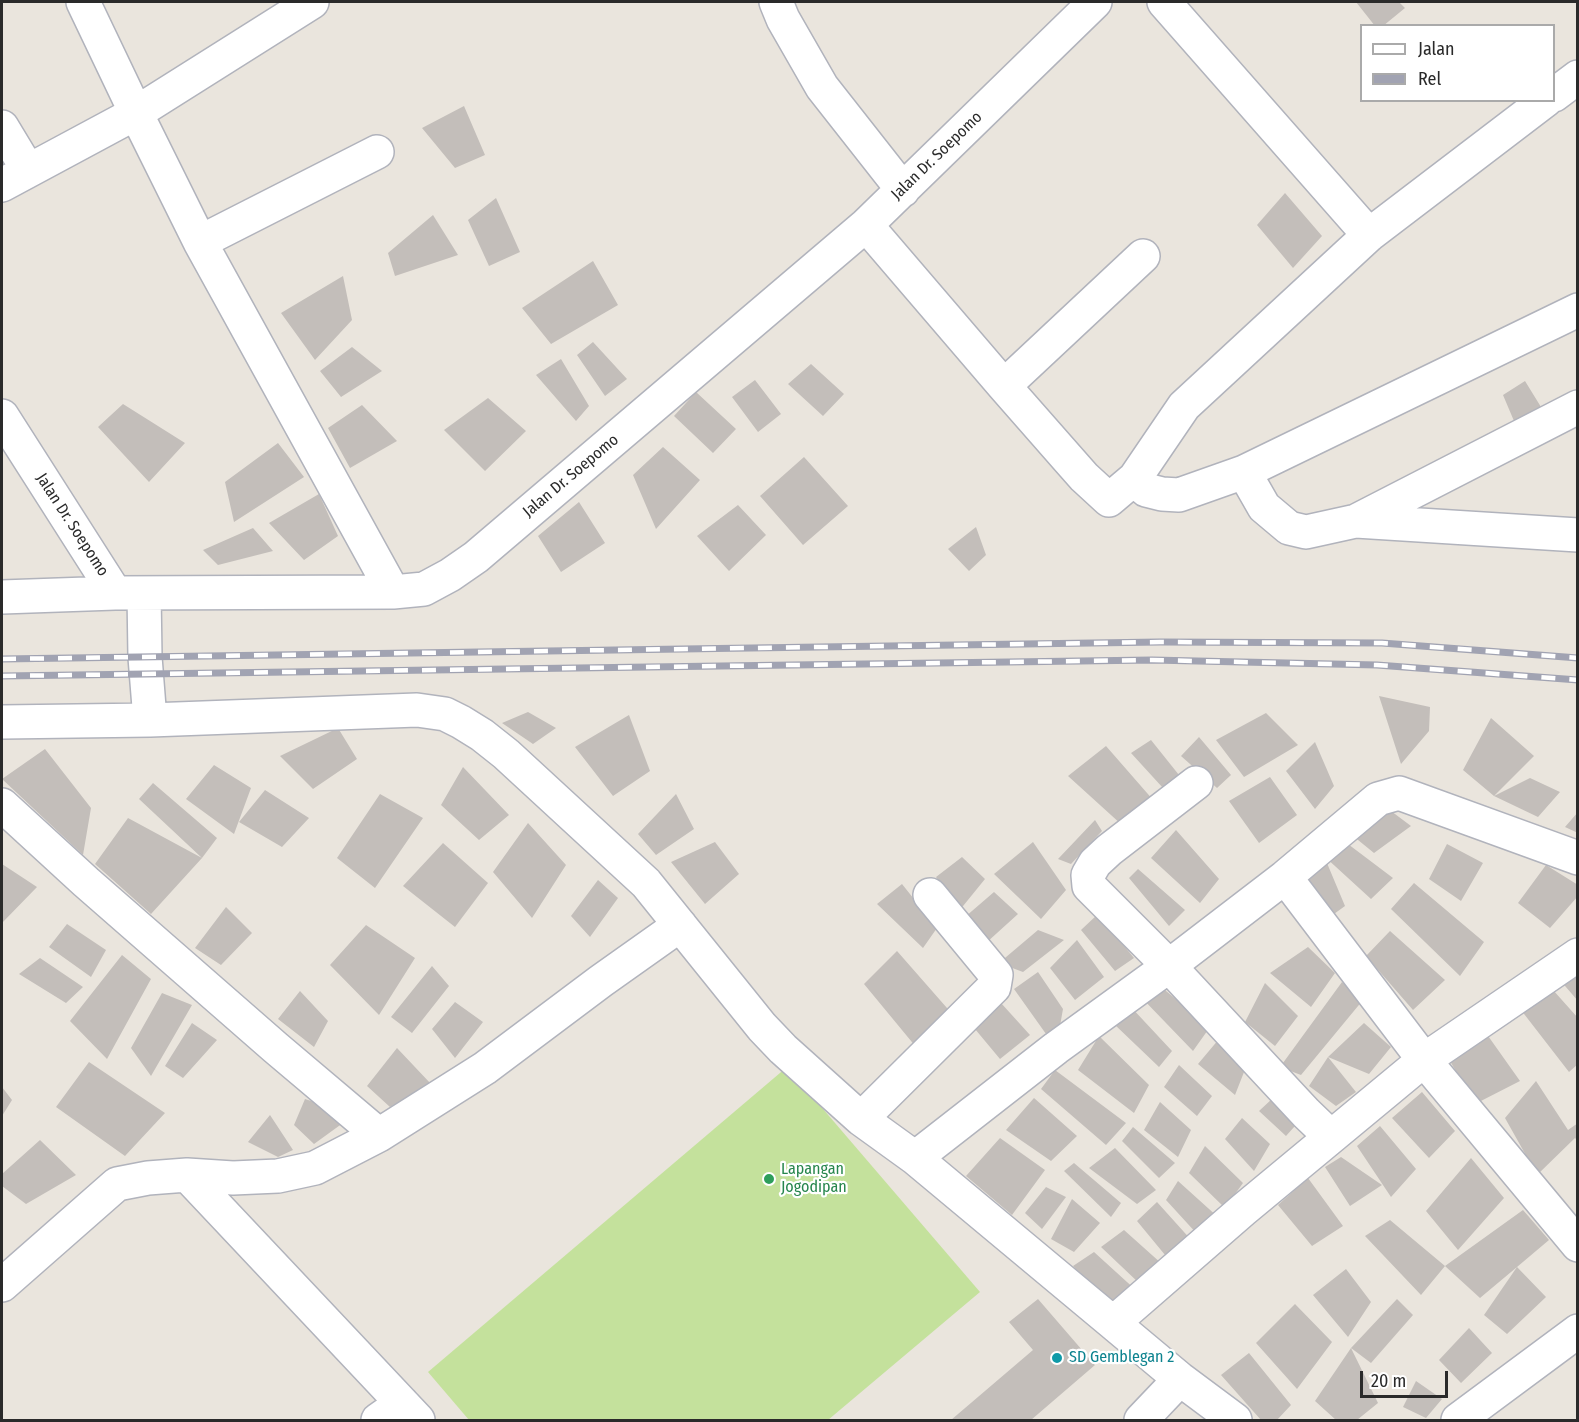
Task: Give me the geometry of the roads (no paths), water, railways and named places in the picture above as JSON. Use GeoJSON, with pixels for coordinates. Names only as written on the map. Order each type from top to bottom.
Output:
{"type":"FeatureCollection","features":[{"type":"Feature","properties":{"kind":"street"},"geometry":{"type":"LineString","coordinates":[[83,2],[200,242],[393,592]]}},
{"type":"Feature","properties":{"kind":"street"},"geometry":{"type":"LineString","coordinates":[[2,127],[15,177],[136,113],[312,2]]}},
{"type":"Feature","properties":{"kind":"street"},"geometry":{"type":"LineString","coordinates":[[776,2],[783,19],[822,87],[903,190]]}},
{"type":"Feature","properties":{"kind":"street","name":"Jalan Dr. Soepomo"},"geometry":{"type":"LineString","coordinates":[[2,416],[129,593],[393,592],[424,589],[477,557],[866,225],[1095,2]]}},
{"type":"Feature","properties":{"kind":"street"},"geometry":{"type":"LineString","coordinates":[[1164,2],[1369,235]]}},
{"type":"Feature","properties":{"kind":"street"},"geometry":{"type":"LineString","coordinates":[[1555,94],[1578,77]]}},
{"type":"Feature","properties":{"kind":"street"},"geometry":{"type":"LineString","coordinates":[[866,225],[1084,477],[1109,500],[1135,478],[1184,406],[1369,235],[1543,102]]}},
{"type":"Feature","properties":{"kind":"street"},"geometry":{"type":"LineString","coordinates":[[200,242],[377,152]]}},
{"type":"Feature","properties":{"kind":"street"},"geometry":{"type":"LineString","coordinates":[[1004,386],[1143,256]]}},
{"type":"Feature","properties":{"kind":"street"},"geometry":{"type":"LineString","coordinates":[[1135,478],[1146,490],[1179,495],[1244,472],[1578,310]]}},
{"type":"Feature","properties":{"kind":"street"},"geometry":{"type":"LineString","coordinates":[[1244,472],[1264,507],[1289,528],[1306,532],[1356,521],[1578,407]]}},
{"type":"Feature","properties":{"kind":"street"},"geometry":{"type":"LineString","coordinates":[[1356,521],[1578,535]]}},
{"type":"Feature","properties":{"kind":"street"},"geometry":{"type":"LineString","coordinates":[[2,597],[129,593],[145,657],[150,720]]}},
{"type":"Feature","properties":{"kind":"street"},"geometry":{"type":"LineString","coordinates":[[2,722],[150,720],[417,710],[445,714],[461,722],[506,754],[646,883],[762,1027],[783,1049],[861,1119],[915,1158],[1180,1379],[1235,1420]]}},
{"type":"Feature","properties":{"kind":"street"},"geometry":{"type":"LineString","coordinates":[[1196,783],[1095,863],[1088,875],[1089,886],[1169,966],[1331,1137]]}},
{"type":"Feature","properties":{"kind":"street"},"geometry":{"type":"LineString","coordinates":[[915,1158],[1056,1048],[1169,966],[1285,877],[1378,799],[1399,793],[1578,858]]}},
{"type":"Feature","properties":{"kind":"street"},"geometry":{"type":"LineString","coordinates":[[6,817],[86,882],[380,1135]]}},
{"type":"Feature","properties":{"kind":"street"},"geometry":{"type":"LineString","coordinates":[[1285,877],[1424,1060],[1578,1245]]}},
{"type":"Feature","properties":{"kind":"street"},"geometry":{"type":"LineString","coordinates":[[861,1119],[994,987],[996,975],[930,896]]}},
{"type":"Feature","properties":{"kind":"street"},"geometry":{"type":"LineString","coordinates":[[2,1285],[117,1184],[148,1178],[187,1175],[234,1178],[278,1176],[315,1168],[380,1135],[485,1068],[680,925]]}},
{"type":"Feature","properties":{"kind":"street"},"geometry":{"type":"LineString","coordinates":[[1113,1323],[1243,1210],[1424,1060],[1578,956]]}},
{"type":"Feature","properties":{"kind":"street"},"geometry":{"type":"LineString","coordinates":[[187,1175],[399,1415]]}},
{"type":"Feature","properties":{"kind":"street"},"geometry":{"type":"LineString","coordinates":[[1458,1420],[1578,1331]]}},
{"type":"Feature","properties":{"kind":"street"},"geometry":{"type":"LineString","coordinates":[[1141,1420],[1180,1379]]}},
{"type":"Feature","properties":{"kind":"railway"},"geometry":{"type":"LineString","coordinates":[[2,659],[1160,642],[1382,643],[1578,658]]}},
{"type":"Feature","properties":{"kind":"railway"},"geometry":{"type":"LineString","coordinates":[[2,676],[1152,660],[1377,665],[1578,680]]}},
{"type":"Feature","properties":{"kind":"place","name":"Lapangan Jogodipan"},"geometry":{"type":"Point","coordinates":[769,1179]}},
{"type":"Feature","properties":{"kind":"place","name":"SD Gemblegan 2"},"geometry":{"type":"Point","coordinates":[1057,1358]}}]}
